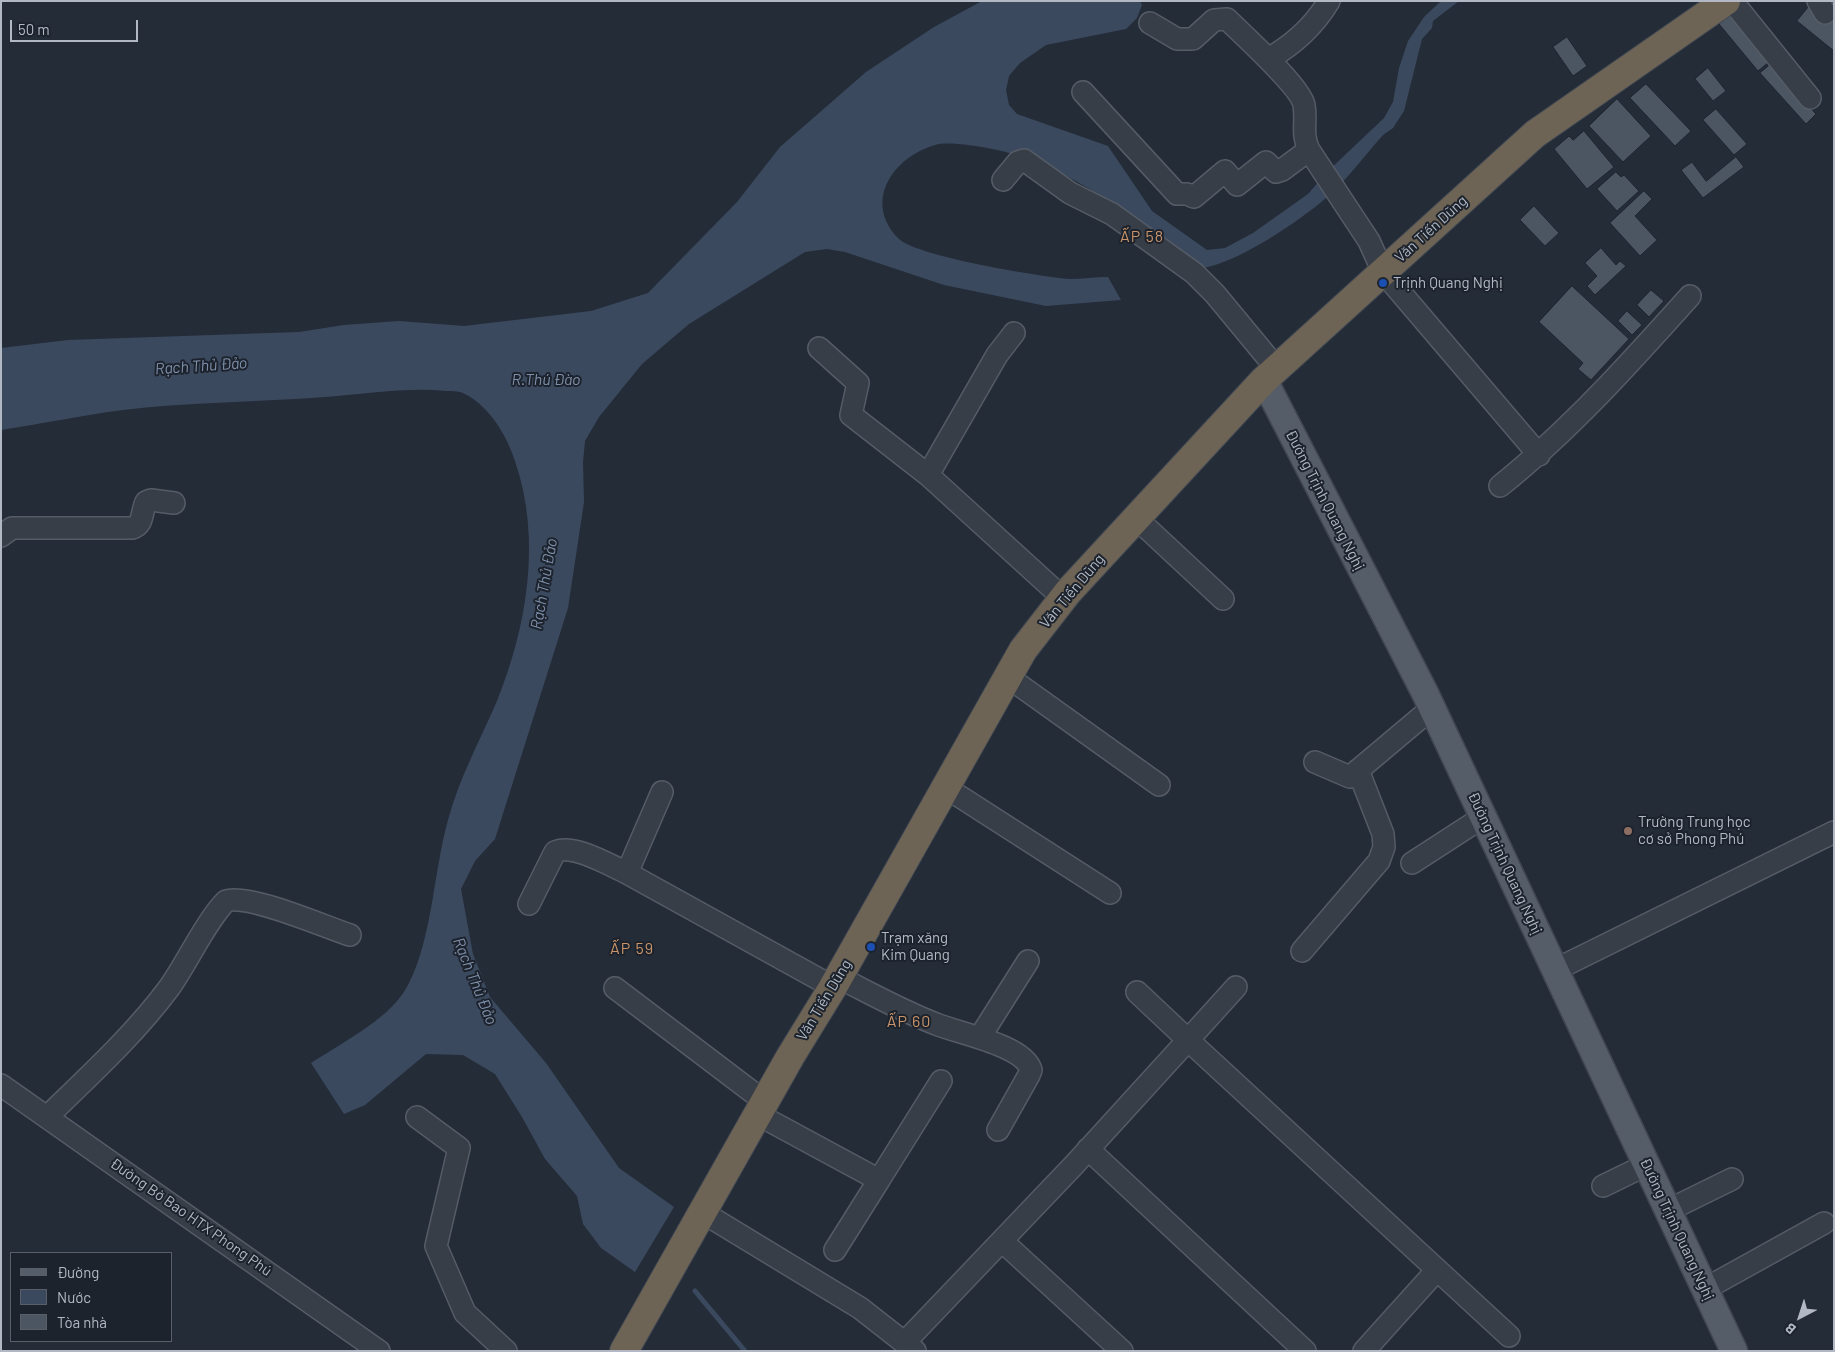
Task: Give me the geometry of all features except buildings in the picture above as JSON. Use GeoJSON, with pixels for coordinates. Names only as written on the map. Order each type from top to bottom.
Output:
{"type":"FeatureCollection","features":[{"type":"Feature","properties":{"kind":"highway","name":"Văn Tiến Dũng"},"geometry":{"type":"LineString","coordinates":[[624,1351],[761,1107],[836,982],[1023,650],[1063,598],[1270,374],[1535,134],[1726,1]]}},
{"type":"Feature","properties":{"kind":"main road","name":"Đường Trịnh Quang Nghị"},"geometry":{"type":"LineString","coordinates":[[1270,374],[1484,817],[1734,1351]]}},
{"type":"Feature","properties":{"kind":"street"},"geometry":{"type":"LineString","coordinates":[[1268,59],[1283,51],[1308,29],[1329,1]]}},
{"type":"Feature","properties":{"kind":"street"},"geometry":{"type":"LineString","coordinates":[[1732,1],[1810,98]]}},
{"type":"Feature","properties":{"kind":"street"},"geometry":{"type":"LineString","coordinates":[[1150,23],[1177,39],[1192,39],[1214,20],[1227,19],[1284,75],[1304,103],[1304,139],[1309,150],[1369,241],[1383,272],[1539,455]]}},
{"type":"Feature","properties":{"kind":"street"},"geometry":{"type":"LineString","coordinates":[[1083,92],[1177,194],[1187,194],[1194,197],[1225,171],[1236,184],[1266,162],[1276,172],[1282,170],[1309,150]]}},
{"type":"Feature","properties":{"kind":"street"},"geometry":{"type":"LineString","coordinates":[[1003,180],[1018,162],[1024,160],[1070,194],[1112,214],[1194,273],[1220,300],[1270,374]]}},
{"type":"Feature","properties":{"kind":"street"},"geometry":{"type":"LineString","coordinates":[[1500,486],[1539,455],[1615,378],[1690,296]]}},
{"type":"Feature","properties":{"kind":"street"},"geometry":{"type":"LineString","coordinates":[[928,475],[997,355],[1014,333]]}},
{"type":"Feature","properties":{"kind":"street"},"geometry":{"type":"LineString","coordinates":[[819,348],[858,383],[851,415],[928,475],[1063,598]]}},
{"type":"Feature","properties":{"kind":"street"},"geometry":{"type":"LineString","coordinates":[[1,536],[12,528],[132,528],[137,527],[140,522],[146,502],[151,500],[174,503]]}},
{"type":"Feature","properties":{"kind":"street"},"geometry":{"type":"LineString","coordinates":[[1136,518],[1223,599]]}},
{"type":"Feature","properties":{"kind":"street"},"geometry":{"type":"LineString","coordinates":[[1008,677],[1159,785]]}},
{"type":"Feature","properties":{"kind":"street"},"geometry":{"type":"LineString","coordinates":[[1315,762],[1350,777],[1432,708]]}},
{"type":"Feature","properties":{"kind":"street"},"geometry":{"type":"LineString","coordinates":[[1302,951],[1379,862],[1384,848],[1383,834],[1358,770]]}},
{"type":"Feature","properties":{"kind":"street"},"geometry":{"type":"LineString","coordinates":[[945,787],[1110,893]]}},
{"type":"Feature","properties":{"kind":"street"},"geometry":{"type":"LineString","coordinates":[[627,873],[662,792]]}},
{"type":"Feature","properties":{"kind":"street"},"geometry":{"type":"LineString","coordinates":[[1412,863],[1484,817]]}},
{"type":"Feature","properties":{"kind":"street"},"geometry":{"type":"LineString","coordinates":[[1555,970],[1834,832]]}},
{"type":"Feature","properties":{"kind":"street"},"geometry":{"type":"LineString","coordinates":[[529,904],[555,852],[563,848],[578,852],[627,873],[836,982],[936,1024],[980,1037],[1024,1060],[1031,1070],[998,1130]]}},
{"type":"Feature","properties":{"kind":"street"},"geometry":{"type":"LineString","coordinates":[[48,1116],[143,1021],[170,986],[221,906],[232,899],[253,902],[350,935]]}},
{"type":"Feature","properties":{"kind":"street"},"geometry":{"type":"LineString","coordinates":[[980,1037],[1028,961]]}},
{"type":"Feature","properties":{"kind":"street"},"geometry":{"type":"LineString","coordinates":[[702,1212],[860,1308],[910,1346],[1002,1241],[1236,987]]}},
{"type":"Feature","properties":{"kind":"street"},"geometry":{"type":"LineString","coordinates":[[615,988],[761,1107],[879,1180]]}},
{"type":"Feature","properties":{"kind":"street"},"geometry":{"type":"LineString","coordinates":[[1137,992],[1508,1336]]}},
{"type":"Feature","properties":{"kind":"street"},"geometry":{"type":"LineString","coordinates":[[835,1250],[941,1081]]}},
{"type":"Feature","properties":{"kind":"street","name":"Đường Bờ Bao HTX Phong Phú"},"geometry":{"type":"LineString","coordinates":[[1,1085],[48,1116],[379,1351]]}},
{"type":"Feature","properties":{"kind":"street"},"geometry":{"type":"LineString","coordinates":[[417,1117],[459,1148],[436,1246],[465,1314],[506,1351]]}},
{"type":"Feature","properties":{"kind":"street"},"geometry":{"type":"LineString","coordinates":[[1088,1149],[1305,1351]]}},
{"type":"Feature","properties":{"kind":"street"},"geometry":{"type":"LineString","coordinates":[[1603,1186],[1646,1165]]}},
{"type":"Feature","properties":{"kind":"street"},"geometry":{"type":"LineString","coordinates":[[1669,1210],[1732,1179]]}},
{"type":"Feature","properties":{"kind":"street"},"geometry":{"type":"LineString","coordinates":[[1705,1289],[1824,1224]]}},
{"type":"Feature","properties":{"kind":"street"},"geometry":{"type":"LineString","coordinates":[[1002,1241],[1122,1351]]}},
{"type":"Feature","properties":{"kind":"street"},"geometry":{"type":"LineString","coordinates":[[1364,1351],[1437,1270]]}},
{"type":"Feature","properties":{"kind":"water","name":"R.Thú Đào"},"geometry":{"type":"Polygon","coordinates":[[[982,1],[1140,1],[1142,5],[1137,18],[1126,29],[1046,45],[1020,63],[1009,76],[1006,90],[1009,105],[1017,114],[1108,146],[1152,211],[1207,250],[1225,248],[1253,233],[1308,194],[1327,172],[1384,118],[1393,102],[1399,68],[1408,41],[1424,17],[1441,1],[1459,1],[1433,21],[1432,28],[1422,39],[1404,111],[1393,128],[1383,135],[1341,184],[1326,198],[1268,240],[1250,250],[1203,268],[1112,203],[1088,188],[1039,163],[1013,154],[962,144],[935,145],[920,151],[906,160],[895,170],[887,183],[883,196],[883,210],[888,225],[899,239],[910,246],[980,265],[1070,279],[1108,277],[1121,300],[1046,306],[944,285],[845,252],[827,249],[805,252],[689,324],[642,364],[599,417],[585,441],[583,462],[584,502],[568,608],[495,839],[475,861],[461,889],[473,954],[490,997],[546,1063],[619,1168],[674,1207],[635,1272],[601,1248],[583,1224],[577,1196],[545,1159],[495,1074],[463,1055],[426,1054],[365,1105],[344,1114],[311,1063],[386,1013],[404,992],[413,974],[421,954],[426,932],[448,820],[464,775],[497,701],[516,643],[523,613],[527,582],[529,552],[528,521],[515,461],[502,432],[490,414],[463,393],[416,390],[300,399],[148,407],[92,414],[1,430],[1,348],[68,340],[299,332],[344,325],[399,321],[464,326],[591,311],[648,293],[737,202],[780,147],[866,72],[934,27],[982,1]]]}},
{"type":"Feature","properties":{"kind":"waterway"},"geometry":{"type":"LineString","coordinates":[[695,1291],[745,1351]]}},
{"type":"Feature","properties":{"kind":"place","name":"Trịnh Quang Nghị"},"geometry":{"type":"Point","coordinates":[1383,283]}},
{"type":"Feature","properties":{"kind":"place","name":"Trường Trung học cơ sở Phong Phú"},"geometry":{"type":"Point","coordinates":[1628,831]}},
{"type":"Feature","properties":{"kind":"place","name":"Trạm xăng Kim Quang"},"geometry":{"type":"Point","coordinates":[871,947]}},
{"type":"Feature","properties":{"kind":"district","name":"ẤP 58"},"geometry":{"type":"Point","coordinates":[1142,237]}},
{"type":"Feature","properties":{"kind":"district","name":"ẤP 59"},"geometry":{"type":"Point","coordinates":[632,949]}},
{"type":"Feature","properties":{"kind":"district","name":"ẤP 60"},"geometry":{"type":"Point","coordinates":[909,1022]}},
{"type":"Feature","properties":{"kind":"water label","name":"Rạch Thủ Đảo"},"geometry":{"type":"Point","coordinates":[201,366]}},
{"type":"Feature","properties":{"kind":"water label","name":"Rạch Thủ Đảo"},"geometry":{"type":"Point","coordinates":[544,584]}},
{"type":"Feature","properties":{"kind":"water label","name":"Rạch Thủ Đảo"},"geometry":{"type":"Point","coordinates":[475,981]}}]}
